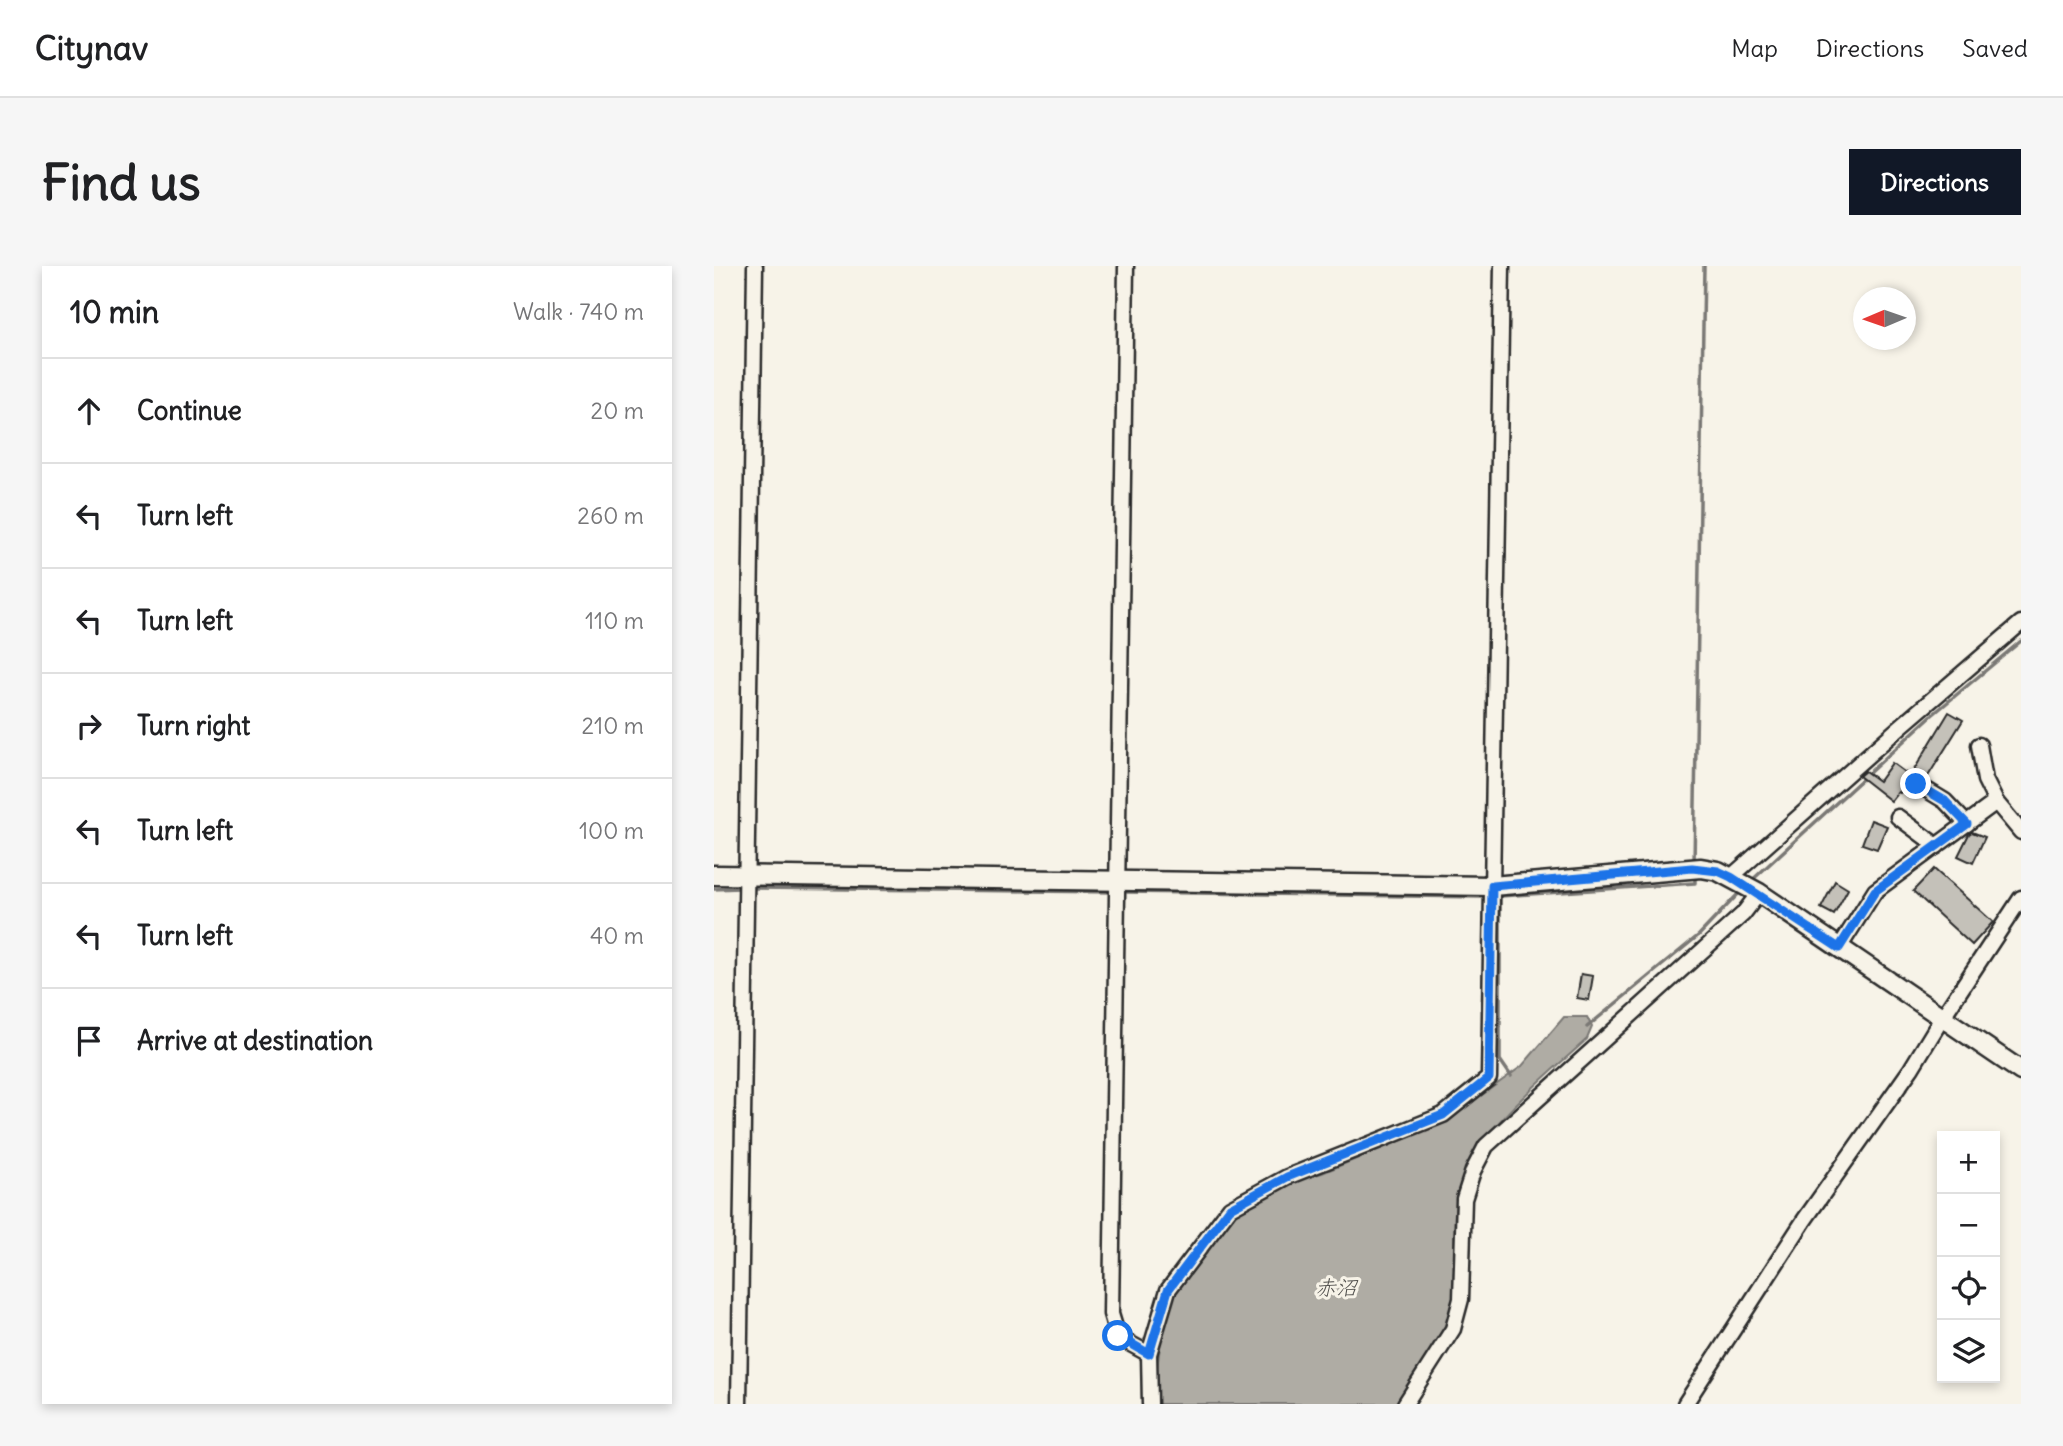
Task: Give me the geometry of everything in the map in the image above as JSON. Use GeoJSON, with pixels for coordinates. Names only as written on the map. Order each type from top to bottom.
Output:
{"type":"FeatureCollection","features":[{"type":"Feature","properties":{"kind":"street"},"geometry":{"type":"LineString","coordinates":[[739,1404],[754,266]]}},
{"type":"Feature","properties":{"kind":"street"},"geometry":{"type":"LineString","coordinates":[[1126,266],[1111,1314],[1118,1336],[1149,1354]]}},
{"type":"Feature","properties":{"kind":"street"},"geometry":{"type":"LineString","coordinates":[[1150,1404],[1149,1354],[1168,1290],[1230,1208],[1287,1177],[1443,1115],[1489,1078],[1502,266]]}},
{"type":"Feature","properties":{"kind":"street"},"geometry":{"type":"LineString","coordinates":[[1405,1404],[1453,1329],[1461,1299],[1464,1199],[1473,1171],[1486,1146],[1743,914],[1744,885],[1900,727],[2021,623]]}},
{"type":"Feature","properties":{"kind":"street"},"geometry":{"type":"LineString","coordinates":[[1979,744],[1986,780],[1996,803],[2021,832]]}},
{"type":"Feature","properties":{"kind":"street"},"geometry":{"type":"LineString","coordinates":[[1916,784],[1945,801],[1967,824]]}},
{"type":"Feature","properties":{"kind":"street"},"geometry":{"type":"LineString","coordinates":[[1839,948],[1875,891],[1996,803]]}},
{"type":"Feature","properties":{"kind":"street"},"geometry":{"type":"LineString","coordinates":[[1898,817],[1937,846]]}},
{"type":"Feature","properties":{"kind":"street"},"geometry":{"type":"LineString","coordinates":[[714,875],[1492,886],[1696,868],[1718,871],[1744,885],[2021,1071]]}},
{"type":"Feature","properties":{"kind":"street"},"geometry":{"type":"LineString","coordinates":[[1685,1404],[1805,1219],[1911,1069],[2021,898]]}},
{"type":"Feature","properties":{"kind":"water","name":"赤沼"},"geometry":{"type":"Polygon","coordinates":[[[1564,1017],[1587,1017],[1592,1027],[1587,1039],[1515,1105],[1483,1142],[1470,1162],[1461,1183],[1455,1209],[1455,1289],[1449,1321],[1435,1350],[1399,1404],[1158,1404],[1155,1383],[1161,1339],[1172,1294],[1235,1213],[1294,1180],[1322,1173],[1443,1123],[1522,1066],[1564,1017]]]}},
{"type":"Feature","properties":{"kind":"building"},"geometry":{"type":"Polygon","coordinates":[[[1949,712],[1963,720],[1927,778],[1914,770],[1949,712]]]}},
{"type":"Feature","properties":{"kind":"building"},"geometry":{"type":"Polygon","coordinates":[[[1892,763],[1911,777],[1891,801],[1859,776],[1865,771],[1879,781],[1892,763]]]}},
{"type":"Feature","properties":{"kind":"building"},"geometry":{"type":"Polygon","coordinates":[[[1871,820],[1887,826],[1877,849],[1862,844],[1871,820]]]}},
{"type":"Feature","properties":{"kind":"building"},"geometry":{"type":"Polygon","coordinates":[[[1972,832],[1985,837],[1973,863],[1958,856],[1972,832]]]}},
{"type":"Feature","properties":{"kind":"building"},"geometry":{"type":"Polygon","coordinates":[[[1934,869],[1993,922],[1972,945],[1913,891],[1934,869]]]}},
{"type":"Feature","properties":{"kind":"building"},"geometry":{"type":"Polygon","coordinates":[[[1835,881],[1848,889],[1834,915],[1821,908],[1835,881]]]}},
{"type":"Feature","properties":{"kind":"building"},"geometry":{"type":"Polygon","coordinates":[[[1581,974],[1593,976],[1589,1000],[1577,998],[1581,974]]]}},
{"type":"Feature","properties":{"kind":"waterway"},"geometry":{"type":"LineString","coordinates":[[1694,864],[1704,266]]}},
{"type":"Feature","properties":{"kind":"waterway"},"geometry":{"type":"LineString","coordinates":[[1749,883],[1931,716],[2021,641]]}},
{"type":"Feature","properties":{"kind":"waterway"},"geometry":{"type":"LineString","coordinates":[[1511,1076],[1500,1060],[1500,896],[1695,883],[1695,875]]}},
{"type":"Feature","properties":{"kind":"waterway"},"geometry":{"type":"LineString","coordinates":[[714,889],[739,888]]}},
{"type":"Feature","properties":{"kind":"waterway"},"geometry":{"type":"LineString","coordinates":[[755,888],[1111,892]]}},
{"type":"Feature","properties":{"kind":"waterway"},"geometry":{"type":"LineString","coordinates":[[1587,1027],[1699,935],[1741,891]]}},
{"type":"Feature","properties":{"kind":"waterway"},"geometry":{"type":"LineString","coordinates":[[1127,892],[1482,897]]}},
{"type":"Feature","properties":{"kind":"route"},"geometry":{"type":"LineString","coordinates":[[1118,1336],[1149,1354],[1168,1290],[1230,1208],[1287,1177],[1443,1115],[1489,1078],[1492,886],[1692,868],[1718,871],[1759,894],[1839,948],[1875,891],[1967,824],[1945,801],[1916,784]]}}]}
